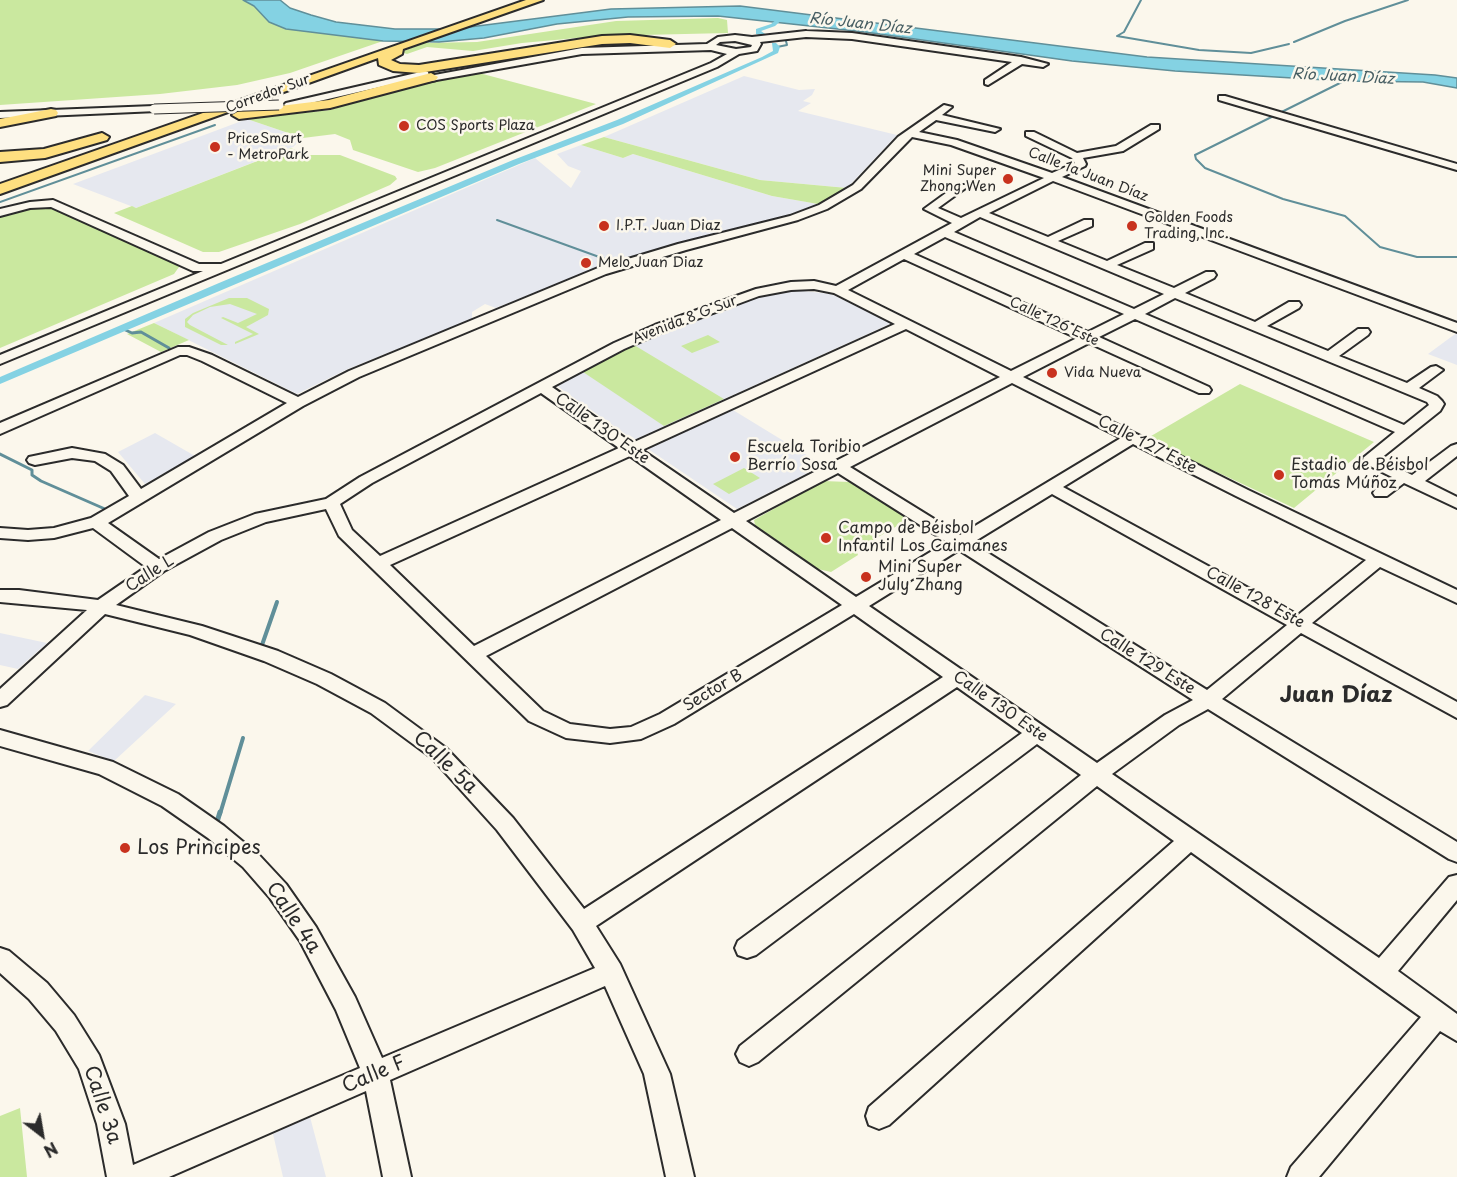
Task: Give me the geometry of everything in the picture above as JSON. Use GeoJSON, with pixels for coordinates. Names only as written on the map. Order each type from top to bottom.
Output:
{"type":"FeatureCollection","features":[{"type":"Feature","properties":{"kind":"highway","name":"Corredor Sur"},"geometry":{"type":"LineString","coordinates":[[0,189],[393,47],[456,18],[515,0]]}},
{"type":"Feature","properties":{"kind":"highway"},"geometry":{"type":"LineString","coordinates":[[538,0],[393,47],[383,60],[393,66],[419,69],[591,41],[630,39],[673,45]]}},
{"type":"Feature","properties":{"kind":"highway","name":"Corredor Sur"},"geometry":{"type":"LineString","coordinates":[[0,180],[223,102],[393,47]]}},
{"type":"Feature","properties":{"kind":"highway"},"geometry":{"type":"LineString","coordinates":[[157,134],[231,117],[330,104],[431,77]]}},
{"type":"Feature","properties":{"kind":"highway"},"geometry":{"type":"LineString","coordinates":[[0,158],[52,152],[223,102]]}},
{"type":"Feature","properties":{"kind":"highway"},"geometry":{"type":"LineString","coordinates":[[0,123],[51,113]]}},
{"type":"Feature","properties":{"kind":"street"},"geometry":{"type":"LineString","coordinates":[[714,46],[726,38],[754,42],[826,37],[890,43],[1042,65]]}},
{"type":"Feature","properties":{"kind":"street"},"geometry":{"type":"LineString","coordinates":[[0,360],[202,270],[241,260],[622,104],[714,65],[736,52],[754,49],[754,42]]}},
{"type":"Feature","properties":{"kind":"street"},"geometry":{"type":"LineString","coordinates":[[0,115],[284,105],[330,100],[431,77],[582,51],[673,45],[701,54],[705,58],[705,64]]}},
{"type":"Feature","properties":{"kind":"street"},"geometry":{"type":"LineString","coordinates":[[0,351],[705,64],[716,57],[714,46]]}},
{"type":"Feature","properties":{"kind":"street"},"geometry":{"type":"LineString","coordinates":[[284,105],[415,76],[580,48],[714,46],[736,52]]}},
{"type":"Feature","properties":{"kind":"street"},"geometry":{"type":"LineString","coordinates":[[988,82],[1019,62]]}},
{"type":"Feature","properties":{"kind":"street"},"geometry":{"type":"LineString","coordinates":[[1457,162],[1224,97],[1457,167]]}},
{"type":"Feature","properties":{"kind":"street"},"geometry":{"type":"LineString","coordinates":[[575,123],[592,110],[622,104]]}},
{"type":"Feature","properties":{"kind":"street"},"geometry":{"type":"LineString","coordinates":[[0,533],[28,535],[54,532],[97,522],[298,403],[354,374],[602,271],[815,211],[856,187],[909,133],[947,107]]}},
{"type":"Feature","properties":{"kind":"street"},"geometry":{"type":"LineString","coordinates":[[933,117],[995,129]]}},
{"type":"Feature","properties":{"kind":"street"},"geometry":{"type":"LineString","coordinates":[[1030,134],[1077,156],[1119,148],[1155,127]]}},
{"type":"Feature","properties":{"kind":"street","name":"Calle 1a Juan Díaz"},"geometry":{"type":"LineString","coordinates":[[909,133],[967,146],[1457,328]]}},
{"type":"Feature","properties":{"kind":"street"},"geometry":{"type":"LineString","coordinates":[[838,290],[961,222],[1081,164],[1077,156]]}},
{"type":"Feature","properties":{"kind":"street"},"geometry":{"type":"LineString","coordinates":[[961,187],[930,209],[961,222]]}},
{"type":"Feature","properties":{"kind":"street"},"geometry":{"type":"LineString","coordinates":[[0,209],[32,200],[69,200],[202,270]]}},
{"type":"Feature","properties":{"kind":"street"},"geometry":{"type":"LineString","coordinates":[[0,213],[30,205],[53,204],[202,270],[241,260]]}},
{"type":"Feature","properties":{"kind":"street"},"geometry":{"type":"LineString","coordinates":[[979,213],[1432,399],[1437,404],[1435,408],[1371,458],[1374,462],[1408,480],[1457,503]]}},
{"type":"Feature","properties":{"kind":"street"},"geometry":{"type":"LineString","coordinates":[[1049,241],[1088,223]]}},
{"type":"Feature","properties":{"kind":"street"},"geometry":{"type":"LineString","coordinates":[[944,232],[1404,430]]}},
{"type":"Feature","properties":{"kind":"street"},"geometry":{"type":"LineString","coordinates":[[1108,265],[1149,246]]}},
{"type":"Feature","properties":{"kind":"street","name":"Calle 126 Este"},"geometry":{"type":"LineString","coordinates":[[904,254],[1204,390]]}},
{"type":"Feature","properties":{"kind":"street"},"geometry":{"type":"LineString","coordinates":[[472,655],[1210,274]]}},
{"type":"Feature","properties":{"kind":"street","name":"Avenida 8 G Sur"},"geometry":{"type":"LineString","coordinates":[[332,504],[366,480],[619,346],[660,328],[756,292],[814,285],[838,290]]}},
{"type":"Feature","properties":{"kind":"street","name":"Calle 127 Este"},"geometry":{"type":"LineString","coordinates":[[838,290],[1457,597]]}},
{"type":"Feature","properties":{"kind":"street"},"geometry":{"type":"LineString","coordinates":[[1256,327],[1294,305]]}},
{"type":"Feature","properties":{"kind":"street"},"geometry":{"type":"LineString","coordinates":[[378,564],[906,324]]}},
{"type":"Feature","properties":{"kind":"street"},"geometry":{"type":"LineString","coordinates":[[1329,357],[1363,332]]}},
{"type":"Feature","properties":{"kind":"street"},"geometry":{"type":"LineString","coordinates":[[0,429],[178,351],[189,351],[207,358],[298,403]]}},
{"type":"Feature","properties":{"kind":"street"},"geometry":{"type":"LineString","coordinates":[[1408,389],[1436,370]]}},
{"type":"Feature","properties":{"kind":"street","name":"Calle 130 Este"},"geometry":{"type":"LineString","coordinates":[[542,387],[1381,973],[1447,1022]]}},
{"type":"Feature","properties":{"kind":"street","name":"Sector B"},"geometry":{"type":"LineString","coordinates":[[332,504],[345,532],[536,716],[566,731],[588,735],[634,734],[667,719],[1133,438]]}},
{"type":"Feature","properties":{"kind":"street"},"geometry":{"type":"LineString","coordinates":[[1381,493],[1408,480],[1457,449]]}},
{"type":"Feature","properties":{"kind":"street"},"geometry":{"type":"LineString","coordinates":[[34,460],[72,453],[99,457],[117,468],[138,496]]}},
{"type":"Feature","properties":{"kind":"street","name":"Calle 129 Este"},"geometry":{"type":"LineString","coordinates":[[840,467],[1208,700],[1457,853]]}},
{"type":"Feature","properties":{"kind":"street","name":"Calle 128 Este"},"geometry":{"type":"LineString","coordinates":[[1051,487],[1457,711]]}},
{"type":"Feature","properties":{"kind":"street","name":"Calle L"},"geometry":{"type":"LineString","coordinates":[[0,700],[101,607],[158,567],[206,540],[240,525],[279,513],[332,504]]}},
{"type":"Feature","properties":{"kind":"street"},"geometry":{"type":"LineString","coordinates":[[97,522],[158,567]]}},
{"type":"Feature","properties":{"kind":"street"},"geometry":{"type":"LineString","coordinates":[[749,1054],[1096,775],[1172,720],[1208,700],[1378,559]]}},
{"type":"Feature","properties":{"kind":"street","name":"Calle 5a"},"geometry":{"type":"LineString","coordinates":[[0,596],[45,598],[101,607],[195,630],[270,656],[324,679],[378,708],[439,753],[505,825],[581,923],[611,972],[657,1074],[680,1177]]}},
{"type":"Feature","properties":{"kind":"street"},"geometry":{"type":"LineString","coordinates":[[581,923],[957,677]]}},
{"type":"Feature","properties":{"kind":"street"},"geometry":{"type":"LineString","coordinates":[[747,948],[1037,734]]}},
{"type":"Feature","properties":{"kind":"street","name":"Calle 4a"},"geometry":{"type":"LineString","coordinates":[[0,738],[106,768],[170,800],[216,832],[251,861],[278,891],[308,934],[346,1005],[376,1074],[397,1177]]}},
{"type":"Feature","properties":{"kind":"street"},"geometry":{"type":"LineString","coordinates":[[879,1116],[1190,840]]}},
{"type":"Feature","properties":{"kind":"street"},"geometry":{"type":"LineString","coordinates":[[1381,973],[1457,884]]}},
{"type":"Feature","properties":{"kind":"street","name":"Calle 3a"},"geometry":{"type":"LineString","coordinates":[[0,958],[38,991],[65,1023],[90,1064],[111,1124],[121,1177]]}},
{"type":"Feature","properties":{"kind":"street","name":"Calle F"},"geometry":{"type":"LineString","coordinates":[[137,1177],[611,972]]}},
{"type":"Feature","properties":{"kind":"street"},"geometry":{"type":"LineString","coordinates":[[1301,1177],[1447,1022]]}},
{"type":"Feature","properties":{"kind":"shaded area"},"geometry":{"type":"Polygon","coordinates":[[[744,76],[799,90],[815,89],[812,95],[803,101],[811,103],[798,111],[897,135],[847,188],[760,180],[604,137],[744,76]]]}},
{"type":"Feature","properties":{"kind":"shaded area"},"geometry":{"type":"Polygon","coordinates":[[[247,119],[303,138],[293,147],[136,208],[73,184],[247,119]]]}},
{"type":"Feature","properties":{"kind":"shaded area"},"geometry":{"type":"Polygon","coordinates":[[[581,145],[623,158],[633,154],[772,196],[818,204],[791,214],[601,266],[496,308],[485,304],[472,312],[472,319],[348,369],[297,394],[154,323],[535,158],[571,188],[581,171],[568,166],[557,154],[581,145]]]}},
{"type":"Feature","properties":{"kind":"shaded area"},"geometry":{"type":"Polygon","coordinates":[[[786,289],[831,294],[892,323],[634,440],[557,386],[661,331],[766,292],[786,289]]]}},
{"type":"Feature","properties":{"kind":"shaded area"},"geometry":{"type":"Polygon","coordinates":[[[1457,333],[1457,365],[1428,354],[1451,337],[1457,333]]]}},
{"type":"Feature","properties":{"kind":"shaded area","name":"Escuela Toribio Berrío Sosa"},"geometry":{"type":"Polygon","coordinates":[[[733,410],[823,465],[737,509],[648,449],[733,410]]]}},
{"type":"Feature","properties":{"kind":"shaded area"},"geometry":{"type":"Polygon","coordinates":[[[155,433],[195,456],[145,484],[118,452],[155,433]]]}},
{"type":"Feature","properties":{"kind":"shaded area"},"geometry":{"type":"Polygon","coordinates":[[[0,633],[47,643],[18,669],[0,665],[0,633]]]}},
{"type":"Feature","properties":{"kind":"shaded area"},"geometry":{"type":"Polygon","coordinates":[[[145,695],[176,704],[114,761],[88,751],[145,695]]]}},
{"type":"Feature","properties":{"kind":"shaded area"},"geometry":{"type":"Polygon","coordinates":[[[310,1117],[326,1177],[283,1177],[273,1134],[310,1117]]]}},
{"type":"Feature","properties":{"kind":"green space"},"geometry":{"type":"Polygon","coordinates":[[[0,0],[243,0],[254,6],[269,22],[383,41],[290,73],[237,85],[160,94],[0,105],[0,0]]]}},
{"type":"Feature","properties":{"kind":"green space"},"geometry":{"type":"Polygon","coordinates":[[[718,18],[727,20],[728,33],[599,36],[522,43],[473,51],[427,47],[407,54],[401,52],[424,43],[477,42],[616,21],[718,18]]]}},
{"type":"Feature","properties":{"kind":"green space","name":"COS Sports Plaza"},"geometry":{"type":"Polygon","coordinates":[[[465,73],[479,73],[596,104],[435,168],[418,172],[353,150],[350,140],[335,134],[303,138],[247,119],[330,110],[398,89],[465,73]]]}},
{"type":"Feature","properties":{"kind":"green space"},"geometry":{"type":"Polygon","coordinates":[[[604,137],[760,180],[847,188],[818,204],[772,196],[633,154],[623,158],[581,145],[604,137]]]}},
{"type":"Feature","properties":{"kind":"green space"},"geometry":{"type":"Polygon","coordinates":[[[291,148],[308,155],[340,155],[395,176],[397,179],[390,185],[300,224],[219,252],[203,252],[114,213],[132,206],[136,208],[291,148]]]}},
{"type":"Feature","properties":{"kind":"green space"},"geometry":{"type":"Polygon","coordinates":[[[53,206],[180,264],[179,267],[174,274],[0,348],[0,216],[33,207],[53,206]]]}},
{"type":"Feature","properties":{"kind":"green space"},"geometry":{"type":"Polygon","coordinates":[[[229,298],[247,298],[269,309],[268,315],[246,327],[259,334],[235,344],[253,334],[221,318],[238,323],[257,314],[230,304],[210,307],[193,315],[187,322],[228,345],[221,345],[185,327],[185,319],[193,313],[229,298]]]}},
{"type":"Feature","properties":{"kind":"green space"},"geometry":{"type":"Polygon","coordinates":[[[154,323],[189,340],[161,352],[127,334],[154,323]]]}},
{"type":"Feature","properties":{"kind":"green space"},"geometry":{"type":"Polygon","coordinates":[[[708,335],[720,342],[692,353],[681,346],[708,335]]]}},
{"type":"Feature","properties":{"kind":"green space"},"geometry":{"type":"Polygon","coordinates":[[[634,345],[724,399],[664,426],[583,372],[634,345]]]}},
{"type":"Feature","properties":{"kind":"green space","name":"Estadio de Béisbol Tomás Múñoz"},"geometry":{"type":"Polygon","coordinates":[[[1240,384],[1374,442],[1294,508],[1146,439],[1240,384]]]}},
{"type":"Feature","properties":{"kind":"green space"},"geometry":{"type":"Polygon","coordinates":[[[744,468],[760,478],[729,494],[713,484],[744,468]]]}},
{"type":"Feature","properties":{"kind":"green space","name":"Campo de Béisbol Infantil Los Caimanes"},"geometry":{"type":"Polygon","coordinates":[[[823,481],[849,482],[909,519],[856,550],[858,555],[831,572],[818,569],[755,525],[754,520],[823,481]]]}},
{"type":"Feature","properties":{"kind":"green space"},"geometry":{"type":"Polygon","coordinates":[[[20,1108],[27,1177],[0,1177],[0,1116],[20,1108]]]}},
{"type":"Feature","properties":{"kind":"water","name":"Río Juan Díaz"},"geometry":{"type":"Polygon","coordinates":[[[243,0],[280,0],[290,8],[336,22],[395,29],[454,29],[611,9],[740,6],[1147,57],[1435,75],[1457,78],[1457,88],[1423,82],[1343,81],[1175,71],[1072,61],[865,32],[718,16],[628,17],[557,24],[484,38],[439,42],[383,41],[286,29],[269,22],[254,6],[243,0]]]}},
{"type":"Feature","properties":{"kind":"waterway"},"geometry":{"type":"LineString","coordinates":[[1141,0],[1124,32],[1117,36],[1199,50],[1251,53],[1289,44]]}},
{"type":"Feature","properties":{"kind":"waterway"},"geometry":{"type":"LineString","coordinates":[[1294,42],[1345,21],[1408,0]]}},
{"type":"Feature","properties":{"kind":"waterway"},"geometry":{"type":"LineString","coordinates":[[766,37],[758,33],[758,30],[773,25],[783,16]]}},
{"type":"Feature","properties":{"kind":"waterway"},"geometry":{"type":"LineString","coordinates":[[777,47],[787,45],[786,41]]}},
{"type":"Feature","properties":{"kind":"waterway"},"geometry":{"type":"LineString","coordinates":[[0,381],[516,162],[620,122],[776,52],[777,47],[774,44]]}},
{"type":"Feature","properties":{"kind":"waterway","name":"Río Juan Díaz"},"geometry":{"type":"LineString","coordinates":[[1344,81],[1195,155],[1196,159],[1205,168],[1283,199],[1345,216],[1380,247],[1417,257],[1457,257]]}},
{"type":"Feature","properties":{"kind":"waterway"},"geometry":{"type":"LineString","coordinates":[[0,202],[215,125]]}},
{"type":"Feature","properties":{"kind":"waterway"},"geometry":{"type":"LineString","coordinates":[[497,220],[613,262]]}},
{"type":"Feature","properties":{"kind":"waterway"},"geometry":{"type":"LineString","coordinates":[[121,328],[132,333],[141,332],[169,348]]}},
{"type":"Feature","properties":{"kind":"waterway"},"geometry":{"type":"LineString","coordinates":[[0,454],[32,470],[32,475],[41,481],[105,509]]}},
{"type":"Feature","properties":{"kind":"waterway"},"geometry":{"type":"LineString","coordinates":[[262,645],[277,602]]}},
{"type":"Feature","properties":{"kind":"waterway"},"geometry":{"type":"LineString","coordinates":[[220,814],[243,738]]}},
{"type":"Feature","properties":{"kind":"waterway"},"geometry":{"type":"LineString","coordinates":[[217,822],[220,812]]}},
{"type":"Feature","properties":{"kind":"place","name":"COS Sports Plaza"},"geometry":{"type":"Point","coordinates":[404,126]}},
{"type":"Feature","properties":{"kind":"place","name":"PriceSmart - MetroPark"},"geometry":{"type":"Point","coordinates":[215,147]}},
{"type":"Feature","properties":{"kind":"place","name":"Mini Super Zhong Wen"},"geometry":{"type":"Point","coordinates":[1008,179]}},
{"type":"Feature","properties":{"kind":"place","name":"I.P.T. Juan Diaz"},"geometry":{"type":"Point","coordinates":[604,226]}},
{"type":"Feature","properties":{"kind":"place","name":"Golden Foods Trading, Inc."},"geometry":{"type":"Point","coordinates":[1132,226]}},
{"type":"Feature","properties":{"kind":"place","name":"Melo Juan Diaz"},"geometry":{"type":"Point","coordinates":[586,263]}},
{"type":"Feature","properties":{"kind":"place","name":"Vida Nueva"},"geometry":{"type":"Point","coordinates":[1052,373]}},
{"type":"Feature","properties":{"kind":"place","name":"Escuela Toribio Berrío Sosa"},"geometry":{"type":"Point","coordinates":[735,457]}},
{"type":"Feature","properties":{"kind":"place","name":"Estadio de Béisbol Tomás Múñoz"},"geometry":{"type":"Point","coordinates":[1279,475]}},
{"type":"Feature","properties":{"kind":"place","name":"Campo de Béisbol Infantil Los Caimanes"},"geometry":{"type":"Point","coordinates":[826,538]}},
{"type":"Feature","properties":{"kind":"place","name":"Mini Super July Zhang"},"geometry":{"type":"Point","coordinates":[866,577]}},
{"type":"Feature","properties":{"kind":"place","name":"Los Principes"},"geometry":{"type":"Point","coordinates":[125,848]}},
{"type":"Feature","properties":{"kind":"district","name":"Juan Díaz"},"geometry":{"type":"Point","coordinates":[1336,696]}}]}
